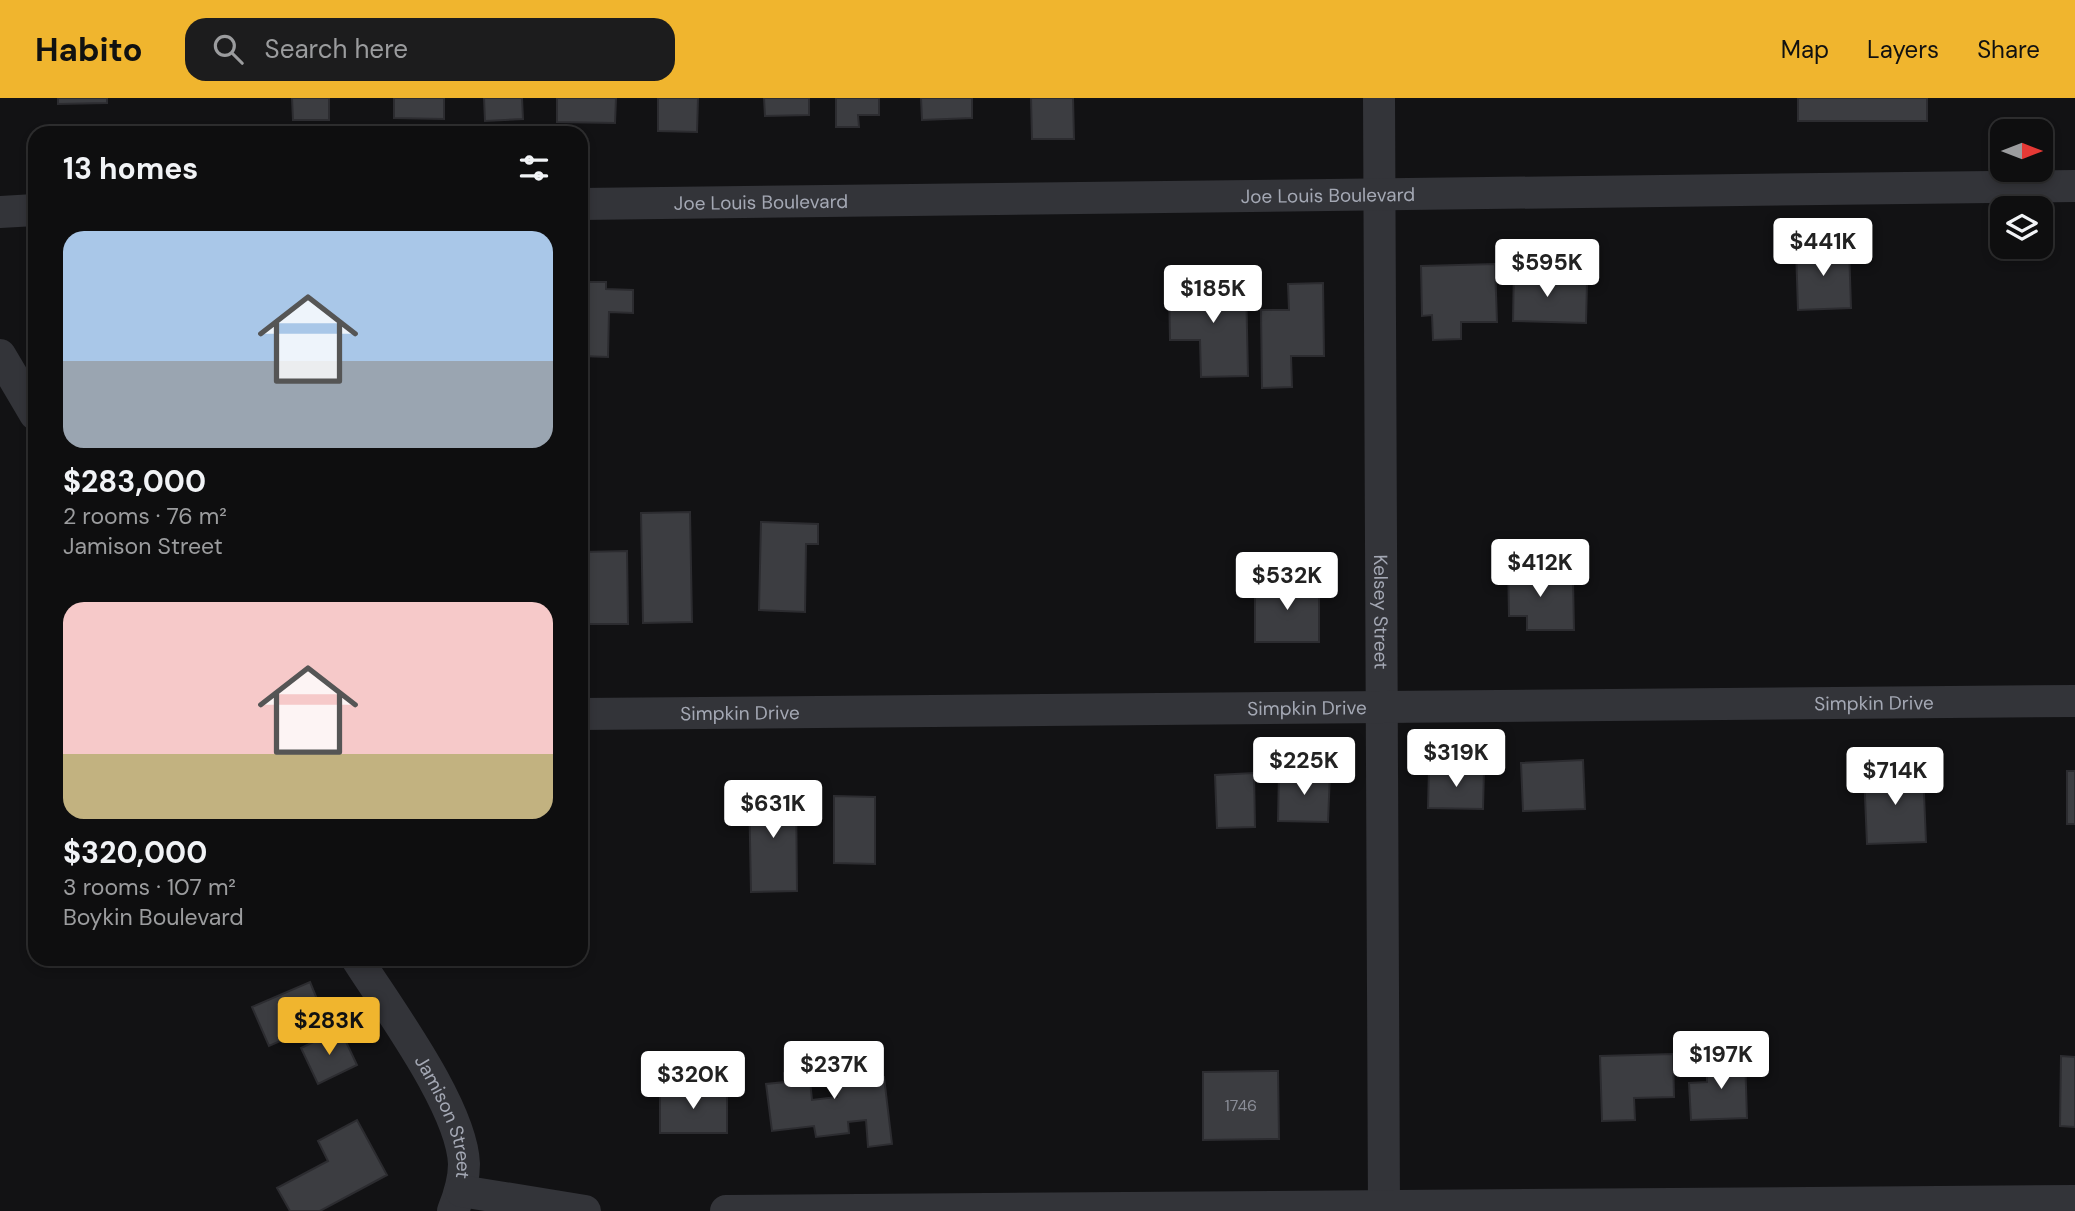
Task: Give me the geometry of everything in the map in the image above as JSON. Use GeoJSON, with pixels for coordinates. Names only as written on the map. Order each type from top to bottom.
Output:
{"type":"FeatureCollection","features":[{"type":"Feature","properties":{"kind":"street","name":"Kelsey Street"},"geometry":{"type":"LineString","coordinates":[[1379,98],[1384,1208]]}},
{"type":"Feature","properties":{"kind":"street","name":"Joe Louis Boulevard"},"geometry":{"type":"LineString","coordinates":[[588,204],[2075,186]]}},
{"type":"Feature","properties":{"kind":"street"},"geometry":{"type":"LineString","coordinates":[[0,212],[28,210]]}},
{"type":"Feature","properties":{"kind":"street"},"geometry":{"type":"LineString","coordinates":[[0,355],[28,403]]}},
{"type":"Feature","properties":{"kind":"street","name":"Simpkin Drive"},"geometry":{"type":"LineString","coordinates":[[588,714],[2075,701]]}},
{"type":"Feature","properties":{"kind":"street","name":"Jamison Street"},"geometry":{"type":"LineString","coordinates":[[361,966],[447,1109],[464,1163],[457,1201]]}},
{"type":"Feature","properties":{"kind":"street"},"geometry":{"type":"LineString","coordinates":[[457,1201],[585,1211]]}},
{"type":"Feature","properties":{"kind":"street"},"geometry":{"type":"LineString","coordinates":[[726,1211],[2075,1201]]}},
{"type":"Feature","properties":{"kind":"building"},"geometry":{"type":"Polygon","coordinates":[[[58,98],[107,98],[107,103],[58,104],[58,98]]]}},
{"type":"Feature","properties":{"kind":"building"},"geometry":{"type":"Polygon","coordinates":[[[292,98],[329,98],[329,120],[293,120],[292,98]]]}},
{"type":"Feature","properties":{"kind":"building"},"geometry":{"type":"Polygon","coordinates":[[[394,98],[444,98],[444,119],[394,118],[394,98]]]}},
{"type":"Feature","properties":{"kind":"building"},"geometry":{"type":"Polygon","coordinates":[[[484,98],[522,98],[523,119],[485,121],[484,98]]]}},
{"type":"Feature","properties":{"kind":"building"},"geometry":{"type":"Polygon","coordinates":[[[557,98],[616,98],[615,123],[557,122],[557,98]]]}},
{"type":"Feature","properties":{"kind":"building"},"geometry":{"type":"Polygon","coordinates":[[[658,98],[698,98],[697,132],[658,131],[658,98]]]}},
{"type":"Feature","properties":{"kind":"building"},"geometry":{"type":"Polygon","coordinates":[[[764,98],[809,98],[809,115],[765,116],[764,98]]]}},
{"type":"Feature","properties":{"kind":"building"},"geometry":{"type":"Polygon","coordinates":[[[836,98],[879,98],[879,115],[858,115],[859,127],[836,127],[836,98]]]}},
{"type":"Feature","properties":{"kind":"building"},"geometry":{"type":"Polygon","coordinates":[[[921,98],[972,98],[972,118],[922,120],[921,98]]]}},
{"type":"Feature","properties":{"kind":"building"},"geometry":{"type":"Polygon","coordinates":[[[1031,98],[1073,98],[1074,139],[1032,139],[1031,98]]]}},
{"type":"Feature","properties":{"kind":"building"},"geometry":{"type":"Polygon","coordinates":[[[1798,98],[1927,98],[1927,121],[1798,121],[1798,98]]]}},
{"type":"Feature","properties":{"kind":"building"},"geometry":{"type":"Polygon","coordinates":[[[1849,247],[1851,308],[1798,310],[1796,248],[1849,247]]]}},
{"type":"Feature","properties":{"kind":"building"},"geometry":{"type":"Polygon","coordinates":[[[1495,264],[1497,322],[1461,322],[1461,339],[1433,340],[1432,315],[1422,316],[1421,266],[1495,264]]]}},
{"type":"Feature","properties":{"kind":"building"},"geometry":{"type":"Polygon","coordinates":[[[1514,266],[1537,267],[1537,282],[1587,283],[1586,323],[1513,321],[1514,266]]]}},
{"type":"Feature","properties":{"kind":"building"},"geometry":{"type":"Polygon","coordinates":[[[588,282],[606,282],[606,289],[633,290],[633,313],[609,312],[608,357],[588,356],[588,282]]]}},
{"type":"Feature","properties":{"kind":"building"},"geometry":{"type":"Polygon","coordinates":[[[1246,283],[1248,376],[1201,377],[1200,340],[1170,340],[1169,285],[1246,283]]]}},
{"type":"Feature","properties":{"kind":"building"},"geometry":{"type":"Polygon","coordinates":[[[1323,283],[1324,356],[1291,356],[1292,387],[1262,388],[1261,310],[1289,310],[1288,284],[1323,283]]]}},
{"type":"Feature","properties":{"kind":"building"},"geometry":{"type":"Polygon","coordinates":[[[690,512],[692,622],[643,623],[641,513],[690,512]]]}},
{"type":"Feature","properties":{"kind":"building"},"geometry":{"type":"Polygon","coordinates":[[[761,522],[818,524],[818,544],[806,544],[805,612],[759,610],[761,522]]]}},
{"type":"Feature","properties":{"kind":"building"},"geometry":{"type":"Polygon","coordinates":[[[627,551],[628,624],[588,624],[588,552],[627,551]]]}},
{"type":"Feature","properties":{"kind":"building"},"geometry":{"type":"Polygon","coordinates":[[[1508,559],[1531,559],[1531,582],[1573,581],[1574,630],[1527,630],[1527,616],[1509,616],[1508,559]]]}},
{"type":"Feature","properties":{"kind":"building"},"geometry":{"type":"Polygon","coordinates":[[[1255,583],[1319,583],[1319,642],[1255,642],[1255,583]]]}},
{"type":"Feature","properties":{"kind":"building"},"geometry":{"type":"Polygon","coordinates":[[[1583,760],[1585,809],[1523,811],[1521,763],[1583,760]]]}},
{"type":"Feature","properties":{"kind":"building"},"geometry":{"type":"Polygon","coordinates":[[[1429,768],[1484,769],[1483,809],[1428,808],[1429,768]]]}},
{"type":"Feature","properties":{"kind":"building"},"geometry":{"type":"Polygon","coordinates":[[[1923,770],[1926,842],[1867,844],[1864,772],[1923,770]]]}},
{"type":"Feature","properties":{"kind":"building"},"geometry":{"type":"Polygon","coordinates":[[[1279,771],[1330,773],[1328,822],[1278,821],[1279,771]]]}},
{"type":"Feature","properties":{"kind":"building"},"geometry":{"type":"Polygon","coordinates":[[[2067,771],[2075,771],[2075,824],[2067,824],[2067,771]]]}},
{"type":"Feature","properties":{"kind":"building"},"geometry":{"type":"Polygon","coordinates":[[[1254,773],[1255,827],[1217,828],[1215,775],[1254,773]]]}},
{"type":"Feature","properties":{"kind":"building"},"geometry":{"type":"Polygon","coordinates":[[[796,788],[797,891],[751,892],[749,789],[796,788]]]}},
{"type":"Feature","properties":{"kind":"building"},"geometry":{"type":"Polygon","coordinates":[[[834,796],[875,797],[875,864],[834,863],[834,796]]]}},
{"type":"Feature","properties":{"kind":"building"},"geometry":{"type":"Polygon","coordinates":[[[310,982],[326,1021],[269,1046],[252,1007],[310,982]]]}},
{"type":"Feature","properties":{"kind":"building"},"geometry":{"type":"Polygon","coordinates":[[[340,1029],[357,1065],[318,1084],[301,1048],[340,1029]]]}},
{"type":"Feature","properties":{"kind":"building"},"geometry":{"type":"Polygon","coordinates":[[[858,1053],[859,1057],[873,1056],[876,1078],[884,1077],[892,1144],[868,1147],[866,1120],[848,1122],[849,1133],[816,1137],[814,1126],[772,1131],[766,1084],[785,1082],[784,1073],[809,1070],[812,1100],[837,1097],[835,1082],[819,1084],[818,1068],[834,1066],[833,1056],[858,1053]]]}},
{"type":"Feature","properties":{"kind":"building"},"geometry":{"type":"Polygon","coordinates":[[[1673,1054],[1674,1097],[1634,1098],[1635,1120],[1602,1121],[1600,1056],[1673,1054]]]}},
{"type":"Feature","properties":{"kind":"building"},"geometry":{"type":"Polygon","coordinates":[[[1745,1056],[1747,1118],[1691,1120],[1689,1083],[1707,1082],[1707,1057],[1745,1056]]]}},
{"type":"Feature","properties":{"kind":"building"},"geometry":{"type":"Polygon","coordinates":[[[2061,1056],[2075,1057],[2075,1127],[2060,1126],[2061,1056]]]}},
{"type":"Feature","properties":{"kind":"building"},"geometry":{"type":"Polygon","coordinates":[[[1278,1071],[1279,1139],[1203,1140],[1203,1072],[1278,1071]]]}},
{"type":"Feature","properties":{"kind":"building"},"geometry":{"type":"Polygon","coordinates":[[[660,1089],[727,1089],[727,1133],[660,1133],[660,1089]]]}},
{"type":"Feature","properties":{"kind":"building"},"geometry":{"type":"Polygon","coordinates":[[[357,1120],[387,1175],[320,1211],[290,1211],[277,1188],[328,1161],[318,1141],[357,1120]]]}}]}
